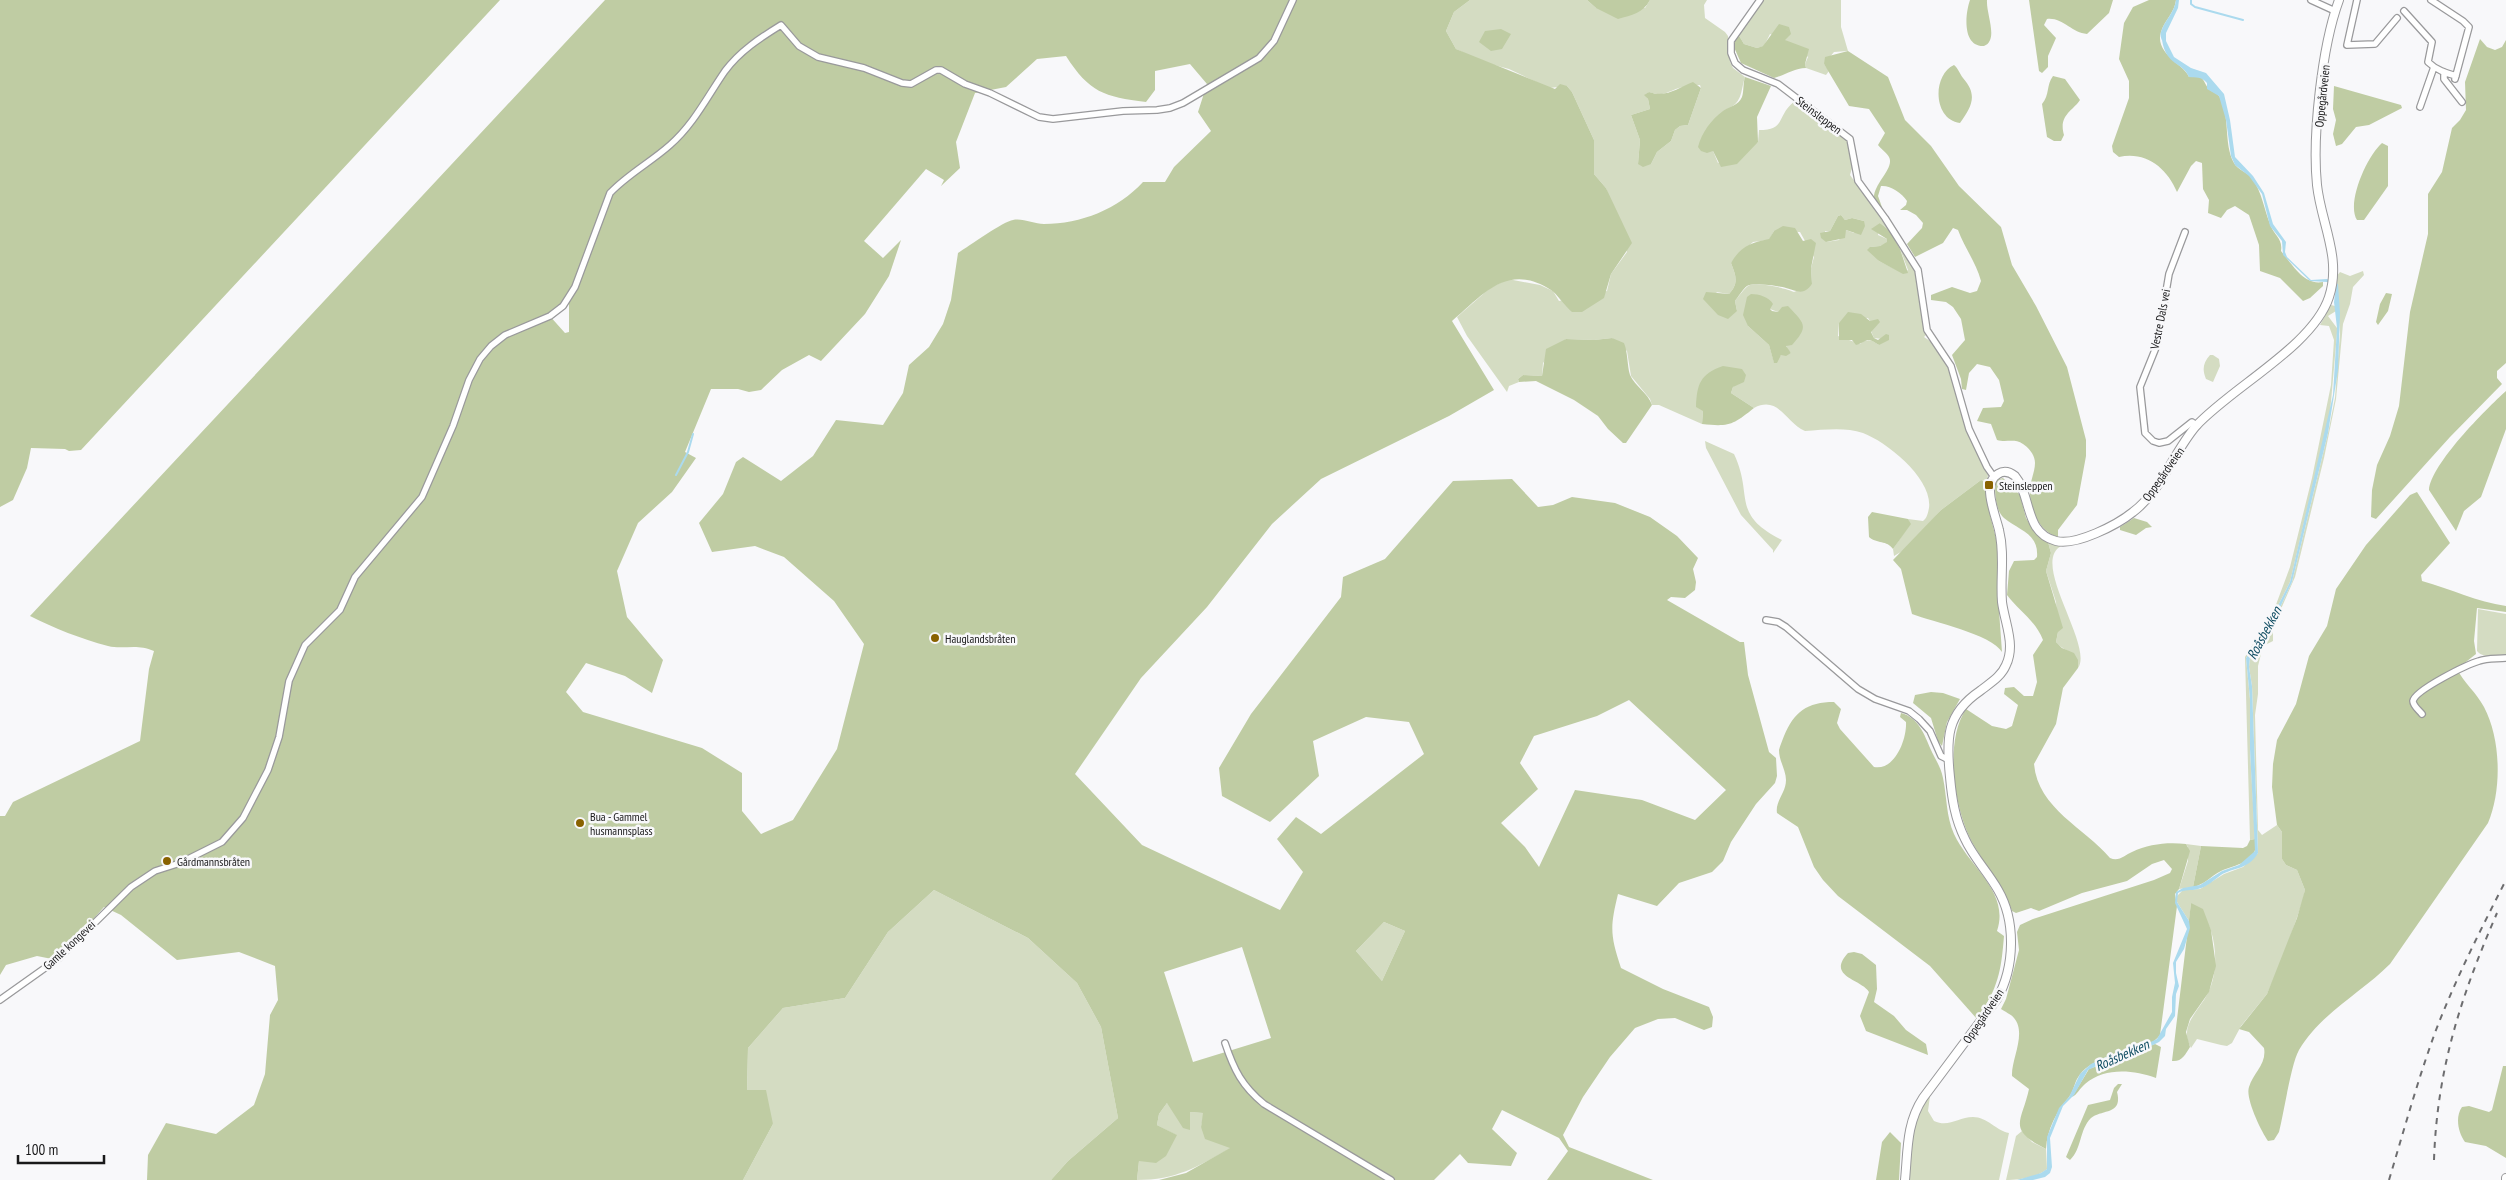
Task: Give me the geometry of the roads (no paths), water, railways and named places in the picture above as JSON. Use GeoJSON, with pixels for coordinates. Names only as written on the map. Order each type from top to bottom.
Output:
{"type":"FeatureCollection","features":[{"type":"Feature","properties":{"kind":"main road","name":"Oppegårdveien"},"geometry":{"type":"LineString","coordinates":[[1905,1180],[1908,1135],[1915,1112],[1997,999],[2004,985],[2009,963],[2010,937],[2006,910],[1998,891],[1970,850],[1959,827],[1952,796],[1949,760],[1950,729],[1955,715],[1968,700],[1998,677],[2006,665],[2010,653],[2002,600],[2002,547],[1990,489],[1994,477],[2005,472],[2018,478],[2030,516],[2043,534],[2059,541],[2075,540],[2115,523],[2139,507],[2153,491],[2197,426],[2310,329],[2321,315],[2334,275],[2332,249],[2320,204],[2316,158],[2323,79],[2335,11],[2339,0]]}},
{"type":"Feature","properties":{"kind":"street","name":"Gamle kongevei"},"geometry":{"type":"LineString","coordinates":[[0,1000],[59,958],[131,886],[155,871],[180,863],[222,842],[242,818],[268,770],[279,737],[290,680],[305,645],[340,610],[355,577],[422,498],[453,426],[469,380],[480,358],[505,335],[550,316],[563,306],[575,287],[610,193],[620,182],[670,145],[697,116],[726,70],[744,51],[765,34],[781,25],[805,51],[818,57],[864,68],[902,83],[911,84],[936,70],[941,70],[965,84],[990,93],[1028,113],[1053,119],[1170,108],[1183,103],[1259,58],[1274,41],[1293,0]]}},
{"type":"Feature","properties":{"kind":"street","name":"Steinsleppen"},"geometry":{"type":"LineString","coordinates":[[1760,0],[1731,41],[1730,50],[1733,60],[1743,70],[1778,84],[1850,139],[1858,181],[1885,218],[1918,270],[1927,330],[1951,366],[1969,429],[1987,467],[1994,477]]}},
{"type":"Feature","properties":{"kind":"street"},"geometry":{"type":"LineString","coordinates":[[2311,0],[2335,11]]}},
{"type":"Feature","properties":{"kind":"street"},"geometry":{"type":"LineString","coordinates":[[2357,0],[2347,45],[2375,44],[2397,18]]}},
{"type":"Feature","properties":{"kind":"street"},"geometry":{"type":"LineString","coordinates":[[2404,11],[2432,42],[2428,62],[2434,67],[2456,77],[2469,27],[2431,0]]}},
{"type":"Feature","properties":{"kind":"street"},"geometry":{"type":"LineString","coordinates":[[2420,107],[2434,67]]}},
{"type":"Feature","properties":{"kind":"street"},"geometry":{"type":"LineString","coordinates":[[2444,72],[2444,79],[2462,102]]}},
{"type":"Feature","properties":{"kind":"street","name":"Vestre Dals vei"},"geometry":{"type":"LineString","coordinates":[[2186,232],[2169,274],[2157,345],[2140,387],[2145,433],[2148,438],[2158,443],[2168,441],[2188,424],[2192,422],[2197,426]]}},
{"type":"Feature","properties":{"kind":"street"},"geometry":{"type":"LineString","coordinates":[[1766,620],[1778,622],[1786,627],[1836,672],[1864,693],[1914,714],[1930,731],[1941,756],[1949,760]]}},
{"type":"Feature","properties":{"kind":"street"},"geometry":{"type":"LineString","coordinates":[[2422,714],[2414,705],[2413,700],[2417,694],[2427,687],[2480,660],[2506,658]]}},
{"type":"Feature","properties":{"kind":"street"},"geometry":{"type":"LineString","coordinates":[[1225,1043],[1239,1079],[1248,1091],[1264,1104],[1391,1180]]}},
{"type":"Feature","properties":{"kind":"water","name":"Roåsbekken"},"geometry":{"type":"Polygon","coordinates":[[[2176,0],[2179,0],[2178,8],[2166,33],[2166,41],[2174,57],[2191,68],[2206,73],[2224,94],[2235,157],[2253,176],[2264,193],[2273,224],[2286,242],[2285,252],[2287,257],[2311,280],[2327,279],[2338,284],[2340,313],[2338,370],[2328,433],[2292,582],[2271,627],[2250,657],[2258,853],[2250,862],[2226,872],[2204,887],[2178,893],[2177,902],[2189,921],[2190,928],[2184,949],[2176,962],[2179,986],[2176,994],[2175,1016],[2166,1029],[2165,1036],[2159,1042],[2137,1053],[2105,1062],[2088,1070],[2074,1095],[2063,1106],[2050,1138],[2052,1167],[2050,1173],[2045,1177],[2033,1180],[2017,1180],[2041,1173],[2047,1169],[2047,1137],[2059,1108],[2069,1097],[2080,1074],[2091,1064],[2104,1058],[2132,1051],[2157,1039],[2172,1012],[2172,997],[2175,983],[2173,963],[2187,929],[2175,903],[2176,892],[2183,888],[2200,885],[2222,871],[2239,865],[2255,851],[2250,749],[2250,699],[2246,658],[2262,637],[2290,582],[2333,395],[2337,328],[2334,302],[2336,287],[2327,282],[2310,281],[2283,255],[2282,241],[2270,226],[2262,194],[2249,176],[2235,165],[2231,156],[2226,120],[2219,96],[2207,89],[2207,83],[2203,79],[2189,77],[2167,55],[2161,33],[2164,24],[2174,9],[2176,0]]]}},
{"type":"Feature","properties":{"kind":"waterway"},"geometry":{"type":"LineString","coordinates":[[2191,0],[2191,4],[2195,7],[2243,20]]}},
{"type":"Feature","properties":{"kind":"waterway"},"geometry":{"type":"LineString","coordinates":[[676,475],[688,452],[693,434]]}},
{"type":"Feature","properties":{"kind":"railway"},"geometry":{"type":"LineString","coordinates":[[2389,1180],[2436,1030],[2460,973],[2506,880]]}},
{"type":"Feature","properties":{"kind":"railway"},"geometry":{"type":"LineString","coordinates":[[2434,1160],[2440,1095],[2453,1034],[2472,974],[2497,913]]}},
{"type":"Feature","properties":{"kind":"place","name":"Steinsleppen"},"geometry":{"type":"Point","coordinates":[1989,485]}},
{"type":"Feature","properties":{"kind":"place","name":"Hauglandsbråten"},"geometry":{"type":"Point","coordinates":[935,638]}},
{"type":"Feature","properties":{"kind":"place","name":"Bua - Gammel husmannsplass"},"geometry":{"type":"Point","coordinates":[580,823]}},
{"type":"Feature","properties":{"kind":"place","name":"Gårdmannsbråten"},"geometry":{"type":"Point","coordinates":[167,861]}}]}
